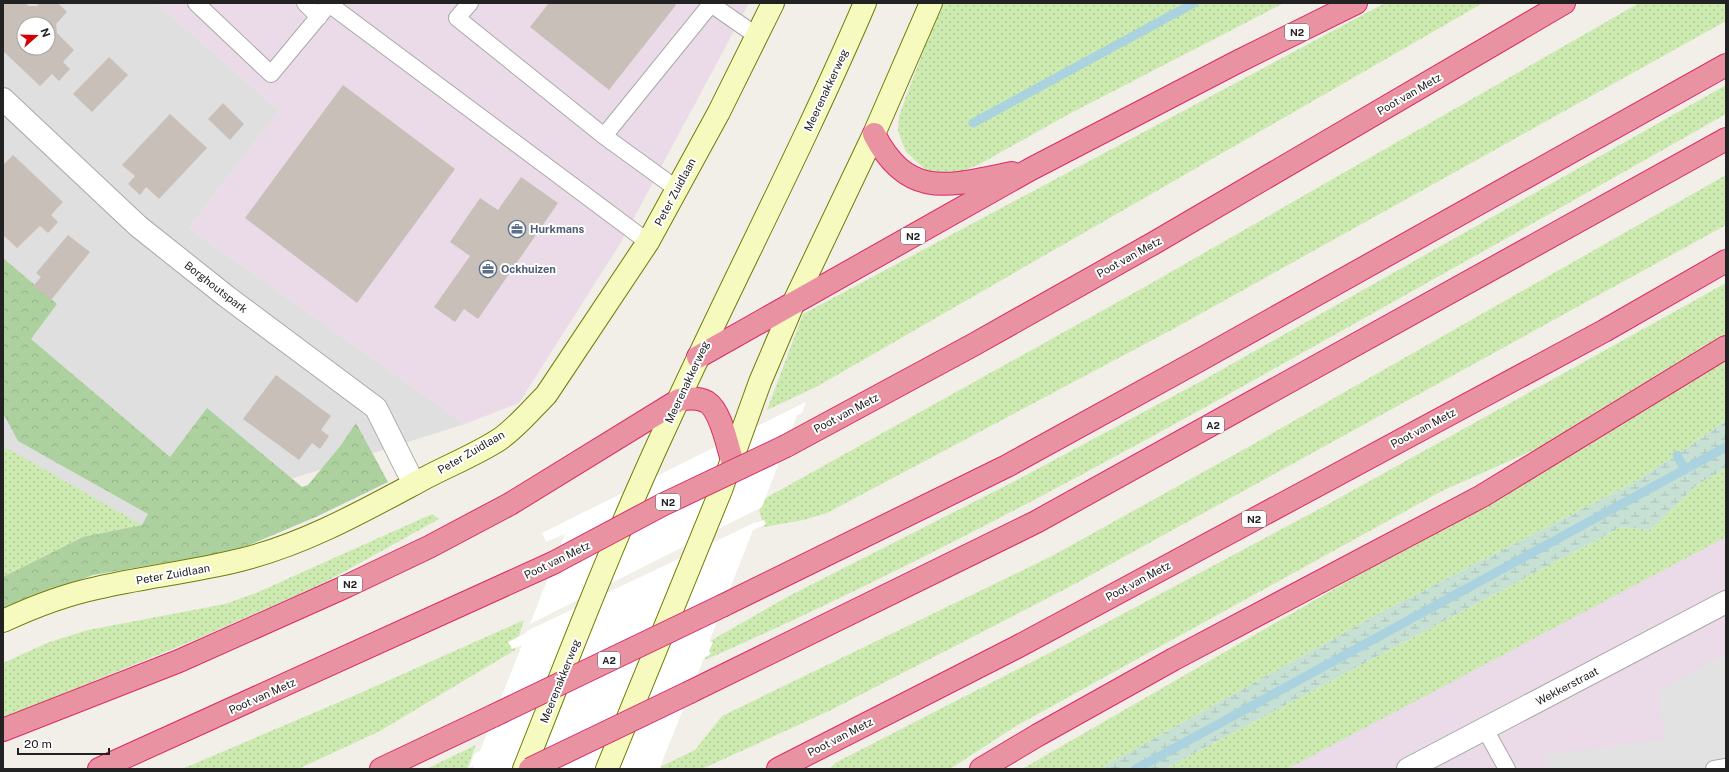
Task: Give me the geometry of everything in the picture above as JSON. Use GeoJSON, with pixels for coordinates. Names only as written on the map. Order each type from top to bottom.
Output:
{"type":"FeatureCollection","features":[{"type":"Feature","properties":{"kind":"highway","name":"N2"},"geometry":{"type":"LineString","coordinates":[[794,302],[859,267],[1031,169],[1356,3]]}},
{"type":"Feature","properties":{"kind":"highway","name":"Poot van Metz"},"geometry":{"type":"LineString","coordinates":[[99,769],[553,563],[662,505],[786,446],[973,345],[1154,243],[1564,3]]}},
{"type":"Feature","properties":{"kind":"highway","name":"A2"},"geometry":{"type":"LineString","coordinates":[[381,769],[724,605],[1007,466],[1196,362],[1726,65]]}},
{"type":"Feature","properties":{"kind":"highway","name":"N2"},"geometry":{"type":"LineString","coordinates":[[874,134],[881,149],[892,162],[915,178],[927,183],[953,185],[1031,169]]}},
{"type":"Feature","properties":{"kind":"highway","name":"A2"},"geometry":{"type":"LineString","coordinates":[[530,769],[1036,522],[1726,139]]}},
{"type":"Feature","properties":{"kind":"highway","name":"Poot van Metz"},"geometry":{"type":"LineString","coordinates":[[778,769],[1038,635],[1604,331],[1726,261]]}},
{"type":"Feature","properties":{"kind":"highway"},"geometry":{"type":"LineString","coordinates":[[698,357],[794,302]]}},
{"type":"Feature","properties":{"kind":"highway"},"geometry":{"type":"LineString","coordinates":[[981,769],[1038,734],[1167,663],[1482,496],[1726,347]]}},
{"type":"Feature","properties":{"kind":"highway"},"geometry":{"type":"LineString","coordinates":[[679,400],[697,399],[707,402],[714,410],[724,434],[732,460]]}},
{"type":"Feature","properties":{"kind":"highway","name":"N2"},"geometry":{"type":"LineString","coordinates":[[3,730],[179,661],[347,586],[429,546],[510,504],[679,400]]}},
{"type":"Feature","properties":{"kind":"main road","name":"Peter Zuidlaan"},"geometry":{"type":"LineString","coordinates":[[3,621],[58,599],[96,588],[140,579],[188,573],[297,542],[338,523],[499,439],[546,395],[648,242],[719,112],[773,3]]}},
{"type":"Feature","properties":{"kind":"main road","name":"Meerenakkerweg"},"geometry":{"type":"LineString","coordinates":[[524,769],[639,485],[698,357],[833,77],[865,3]]}},
{"type":"Feature","properties":{"kind":"main road"},"geometry":{"type":"LineString","coordinates":[[608,769],[732,460],[760,382],[794,302],[874,134],[932,3]]}},
{"type":"Feature","properties":{"kind":"street","name":"Borghoutspark"},"geometry":{"type":"LineString","coordinates":[[3,99],[138,226],[226,296],[376,408],[414,484]]}},
{"type":"Feature","properties":{"kind":"street","name":"Wekkerstraat"},"geometry":{"type":"LineString","coordinates":[[1408,769],[1726,602]]}},
{"type":"Feature","properties":{"kind":"lane"},"geometry":{"type":"LineString","coordinates":[[196,3],[271,74],[329,3],[648,242]]}},
{"type":"Feature","properties":{"kind":"lane"},"geometry":{"type":"LineString","coordinates":[[305,3],[319,17]]}},
{"type":"Feature","properties":{"kind":"lane"},"geometry":{"type":"LineString","coordinates":[[470,3],[457,18],[604,136],[677,189]]}},
{"type":"Feature","properties":{"kind":"lane"},"geometry":{"type":"LineString","coordinates":[[604,136],[710,4],[757,36]]}},
{"type":"Feature","properties":{"kind":"lane"},"geometry":{"type":"LineString","coordinates":[[1485,729],[1507,769]]}},
{"type":"Feature","properties":{"kind":"lane"},"geometry":{"type":"LineString","coordinates":[[1714,769],[1726,767]]}},
{"type":"Feature","properties":{"kind":"shaded area"},"geometry":{"type":"Polygon","coordinates":[[[3,3],[156,3],[279,110],[189,228],[465,424],[227,499],[3,597],[3,3]]]}},
{"type":"Feature","properties":{"kind":"shaded area"},"geometry":{"type":"Polygon","coordinates":[[[156,3],[749,3],[620,244],[519,403],[465,424],[189,228],[279,110],[156,3]]]}},
{"type":"Feature","properties":{"kind":"shaded area"},"geometry":{"type":"Polygon","coordinates":[[[1726,527],[1726,769],[1254,769],[1726,527]]]}},
{"type":"Feature","properties":{"kind":"shaded area"},"geometry":{"type":"Polygon","coordinates":[[[1726,654],[1726,769],[1546,769],[1545,755],[1665,739],[1657,691],[1726,654]]]}},
{"type":"Feature","properties":{"kind":"green space"},"geometry":{"type":"Polygon","coordinates":[[[941,3],[1284,3],[1069,114],[978,165],[951,175],[926,170],[906,152],[898,131],[899,116],[941,3]]]}},
{"type":"Feature","properties":{"kind":"green space"},"geometry":{"type":"Polygon","coordinates":[[[1385,3],[1483,3],[816,387],[767,410],[803,314],[1385,3]]]}},
{"type":"Feature","properties":{"kind":"green space"},"geometry":{"type":"Polygon","coordinates":[[[1639,3],[1726,3],[1726,21],[1175,328],[827,513],[803,520],[764,527],[759,511],[764,499],[1150,284],[1639,3]]]}},
{"type":"Feature","properties":{"kind":"green space"},"geometry":{"type":"Polygon","coordinates":[[[1726,85],[1726,114],[1531,224],[1181,421],[1025,505],[866,585],[705,660],[712,640],[787,597],[1013,482],[1207,378],[1726,85]]]}},
{"type":"Feature","properties":{"kind":"green space"},"geometry":{"type":"Polygon","coordinates":[[[1726,175],[1726,225],[1071,586],[829,711],[702,769],[661,769],[662,766],[695,750],[722,716],[1052,556],[1250,446],[1726,175]]]}},
{"type":"Feature","properties":{"kind":"green space"},"geometry":{"type":"Polygon","coordinates":[[[3,258],[57,304],[31,339],[170,457],[207,408],[302,487],[308,485],[341,445],[356,423],[388,482],[318,516],[247,546],[210,555],[93,575],[3,609],[3,577],[83,537],[142,525],[148,514],[18,441],[3,413],[3,258]]]}},
{"type":"Feature","properties":{"kind":"green space"},"geometry":{"type":"Polygon","coordinates":[[[1726,283],[1726,336],[1583,428],[1442,491],[1016,726],[950,769],[829,769],[835,763],[1061,647],[1323,507],[1726,283]]]}},
{"type":"Feature","properties":{"kind":"green space"},"geometry":{"type":"Polygon","coordinates":[[[1726,358],[1726,421],[1635,482],[1376,615],[1099,769],[1022,769],[1636,415],[1726,358]]]}},
{"type":"Feature","properties":{"kind":"green space"},"geometry":{"type":"Polygon","coordinates":[[[1726,421],[1726,468],[1697,485],[1650,530],[1621,527],[1165,769],[1099,769],[1376,615],[1635,482],[1726,421]]]}},
{"type":"Feature","properties":{"kind":"green space"},"geometry":{"type":"Polygon","coordinates":[[[3,448],[12,451],[142,525],[83,537],[3,577],[3,448]]]}},
{"type":"Feature","properties":{"kind":"green space"},"geometry":{"type":"Polygon","coordinates":[[[1726,468],[1726,537],[1287,769],[1165,769],[1621,527],[1650,530],[1697,485],[1726,468]]]}},
{"type":"Feature","properties":{"kind":"green space"},"geometry":{"type":"Polygon","coordinates":[[[432,514],[439,519],[322,584],[197,639],[3,718],[3,663],[47,643],[88,630],[225,604],[256,593],[432,514]]]}},
{"type":"Feature","properties":{"kind":"green space"},"geometry":{"type":"Polygon","coordinates":[[[524,620],[515,650],[380,731],[298,769],[182,769],[358,694],[524,620]]]}},
{"type":"Feature","properties":{"kind":"green space"},"geometry":{"type":"Polygon","coordinates":[[[476,745],[467,769],[426,769],[476,745]]]}},
{"type":"Feature","properties":{"kind":"pier"},"geometry":{"type":"Polygon","coordinates":[[[806,402],[802,413],[797,415],[762,507],[530,624],[565,534],[546,542],[542,533],[806,402]]]}},
{"type":"Feature","properties":{"kind":"pier"},"geometry":{"type":"Polygon","coordinates":[[[764,520],[766,524],[753,530],[709,642],[713,642],[709,651],[711,654],[704,658],[659,769],[473,769],[474,765],[470,767],[474,754],[480,751],[522,645],[512,649],[508,642],[526,633],[527,631],[756,522],[764,520]]]}},
{"type":"Feature","properties":{"kind":"building"},"geometry":{"type":"Polygon","coordinates":[[[3,3],[25,3],[29,6],[37,6],[40,3],[58,3],[67,12],[56,24],[57,33],[74,50],[63,62],[70,69],[59,81],[52,74],[40,86],[3,51],[3,3]]]}},
{"type":"Feature","properties":{"kind":"building"},"geometry":{"type":"Polygon","coordinates":[[[549,3],[674,3],[676,5],[609,90],[530,27],[549,3]]]}},
{"type":"Feature","properties":{"kind":"building"},"geometry":{"type":"Polygon","coordinates":[[[109,57],[128,75],[92,112],[73,94],[109,57]]]}},
{"type":"Feature","properties":{"kind":"building"},"geometry":{"type":"Polygon","coordinates":[[[343,85],[455,169],[357,303],[245,218],[343,85]]]}},
{"type":"Feature","properties":{"kind":"building"},"geometry":{"type":"Polygon","coordinates":[[[223,103],[244,124],[230,140],[208,119],[223,103]]]}},
{"type":"Feature","properties":{"kind":"building"},"geometry":{"type":"Polygon","coordinates":[[[170,114],[207,148],[159,199],[146,187],[140,195],[128,184],[135,176],[122,165],[170,114]]]}},
{"type":"Feature","properties":{"kind":"building"},"geometry":{"type":"Polygon","coordinates":[[[13,155],[63,202],[51,215],[58,222],[48,233],[40,226],[17,248],[3,235],[3,165],[13,155]]]}},
{"type":"Feature","properties":{"kind":"building"},"geometry":{"type":"Polygon","coordinates":[[[521,177],[558,203],[478,319],[464,309],[455,322],[434,307],[470,256],[450,242],[480,198],[498,210],[521,177]]]}},
{"type":"Feature","properties":{"kind":"building"},"geometry":{"type":"Polygon","coordinates":[[[68,235],[90,252],[51,300],[33,286],[41,277],[36,273],[68,235]]]}},
{"type":"Feature","properties":{"kind":"building"},"geometry":{"type":"Polygon","coordinates":[[[276,375],[331,416],[321,430],[329,436],[320,449],[312,443],[299,460],[243,419],[276,375]]]}},
{"type":"Feature","properties":{"kind":"waterway"},"geometry":{"type":"LineString","coordinates":[[973,123],[1194,3]]}},
{"type":"Feature","properties":{"kind":"waterway"},"geometry":{"type":"LineString","coordinates":[[1136,769],[1726,447]]}},
{"type":"Feature","properties":{"kind":"waterway"},"geometry":{"type":"LineString","coordinates":[[1677,455],[1685,470]]}},
{"type":"Feature","properties":{"kind":"place","name":"Hurkmans"},"geometry":{"type":"Point","coordinates":[517,229]}},
{"type":"Feature","properties":{"kind":"place","name":"Ockhuizen"},"geometry":{"type":"Point","coordinates":[488,269]}}]}
